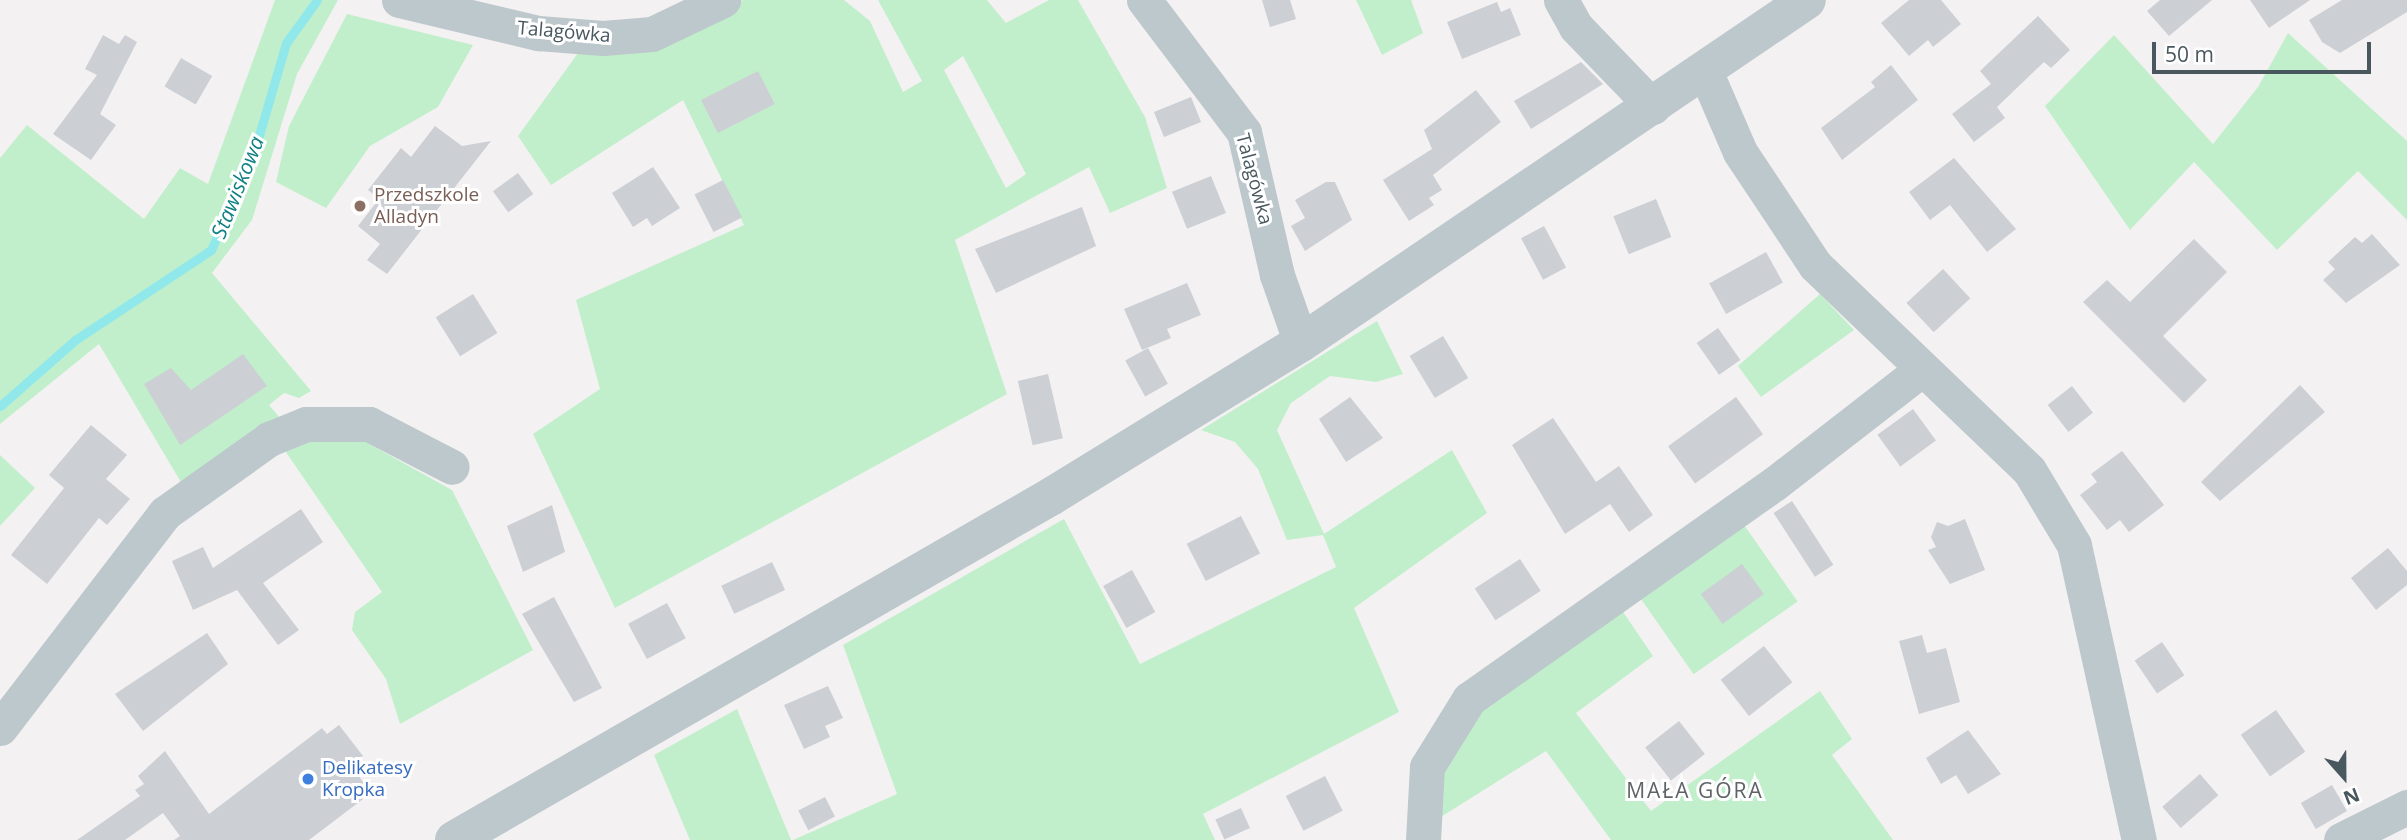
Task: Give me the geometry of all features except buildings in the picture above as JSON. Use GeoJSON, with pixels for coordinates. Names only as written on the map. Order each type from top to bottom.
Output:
{"type":"FeatureCollection","features":[{"type":"Feature","properties":{"kind":"street","name":"Talagówka"},"geometry":{"type":"LineString","coordinates":[[399,0],[538,33],[618,38],[679,25],[723,0]]}},
{"type":"Feature","properties":{"kind":"street","name":"Talagówka"},"geometry":{"type":"LineString","coordinates":[[1144,0],[1244,132],[1277,275],[1301,343]]}},
{"type":"Feature","properties":{"kind":"street"},"geometry":{"type":"LineString","coordinates":[[1561,0],[1576,27],[1653,107]]}},
{"type":"Feature","properties":{"kind":"street"},"geometry":{"type":"LineString","coordinates":[[454,840],[992,531],[1301,343],[1653,107],[1807,0]]}},
{"type":"Feature","properties":{"kind":"street"},"geometry":{"type":"LineString","coordinates":[[1705,71],[1740,152],[1778,215],[1815,265],[1921,370],[2029,470],[2074,545],[2139,840]]}},
{"type":"Feature","properties":{"kind":"street"},"geometry":{"type":"LineString","coordinates":[[1423,840],[1427,767],[1469,699],[1774,484],[1921,370]]}},
{"type":"Feature","properties":{"kind":"street"},"geometry":{"type":"LineString","coordinates":[[0,728],[165,513],[269,439],[306,424],[369,424],[452,467]]}},
{"type":"Feature","properties":{"kind":"street"},"geometry":{"type":"LineString","coordinates":[[2341,840],[2407,807]]}},
{"type":"Feature","properties":{"kind":"green space"},"geometry":{"type":"Polygon","coordinates":[[[275,0],[338,0],[297,74],[252,220],[212,273],[311,391],[299,398],[284,393],[269,405],[281,419],[182,484],[99,344],[0,424],[0,158],[27,125],[144,219],[180,168],[208,184],[275,0]]]}},
{"type":"Feature","properties":{"kind":"green space"},"geometry":{"type":"Polygon","coordinates":[[[743,0],[844,0],[870,21],[903,92],[922,81],[878,0],[987,0],[1006,23],[1049,0],[1078,0],[1145,117],[1167,188],[1110,213],[1089,167],[955,240],[1007,394],[615,608],[533,434],[600,389],[576,300],[744,225],[683,100],[551,185],[518,136],[581,49],[725,14],[743,0]],[[963,56],[944,70],[1006,188],[1026,174],[963,56]]]}},
{"type":"Feature","properties":{"kind":"green space"},"geometry":{"type":"Polygon","coordinates":[[[1356,0],[1411,0],[1423,33],[1382,55],[1356,0]]]}},
{"type":"Feature","properties":{"kind":"green space"},"geometry":{"type":"Polygon","coordinates":[[[347,14],[473,45],[438,107],[370,146],[326,208],[276,182],[289,126],[347,14]]]}},
{"type":"Feature","properties":{"kind":"green space"},"geometry":{"type":"Polygon","coordinates":[[[2288,33],[2407,141],[2407,220],[2358,171],[2277,250],[2194,162],[2130,230],[2045,106],[2114,35],[2213,144],[2258,87],[2288,33]]]}},
{"type":"Feature","properties":{"kind":"green space"},"geometry":{"type":"Polygon","coordinates":[[[1820,294],[1854,330],[1761,397],[1738,366],[1820,294]]]}},
{"type":"Feature","properties":{"kind":"green space"},"geometry":{"type":"Polygon","coordinates":[[[1377,321],[1403,374],[1376,382],[1330,376],[1291,403],[1277,430],[1324,534],[1452,450],[1487,513],[1354,608],[1399,712],[1203,814],[1215,840],[793,840],[897,794],[843,645],[1064,519],[1140,664],[1336,567],[1323,535],[1287,540],[1258,469],[1235,442],[1201,430],[1377,321]]]}},
{"type":"Feature","properties":{"kind":"green space"},"geometry":{"type":"Polygon","coordinates":[[[353,435],[452,490],[533,650],[400,724],[386,679],[352,630],[355,612],[382,592],[281,445],[353,435]]]}},
{"type":"Feature","properties":{"kind":"green space"},"geometry":{"type":"Polygon","coordinates":[[[0,455],[35,488],[0,526],[0,455]]]}},
{"type":"Feature","properties":{"kind":"green space"},"geometry":{"type":"Polygon","coordinates":[[[1742,522],[1798,601],[1694,674],[1638,595],[1742,522]]]}},
{"type":"Feature","properties":{"kind":"green space"},"geometry":{"type":"Polygon","coordinates":[[[1617,603],[1653,656],[1576,713],[1651,811],[1820,691],[1852,739],[1832,755],[1893,840],[1611,840],[1546,751],[1436,820],[1436,773],[1480,701],[1617,603]]]}},
{"type":"Feature","properties":{"kind":"green space"},"geometry":{"type":"Polygon","coordinates":[[[737,709],[791,840],[690,840],[654,755],[737,709]]]}},
{"type":"Feature","properties":{"kind":"waterway","name":"Stawiskowa"},"geometry":{"type":"LineString","coordinates":[[0,406],[75,340],[211,250],[255,149],[286,43],[317,0]]}},
{"type":"Feature","properties":{"kind":"place","name":"Przedszkole Alladyn"},"geometry":{"type":"Point","coordinates":[360,206]}},
{"type":"Feature","properties":{"kind":"place","name":"Delikatesy Kropka"},"geometry":{"type":"Point","coordinates":[308,779]}},
{"type":"Feature","properties":{"kind":"district","name":"MAŁA GÓRA"},"geometry":{"type":"Point","coordinates":[1695,790]}}]}
